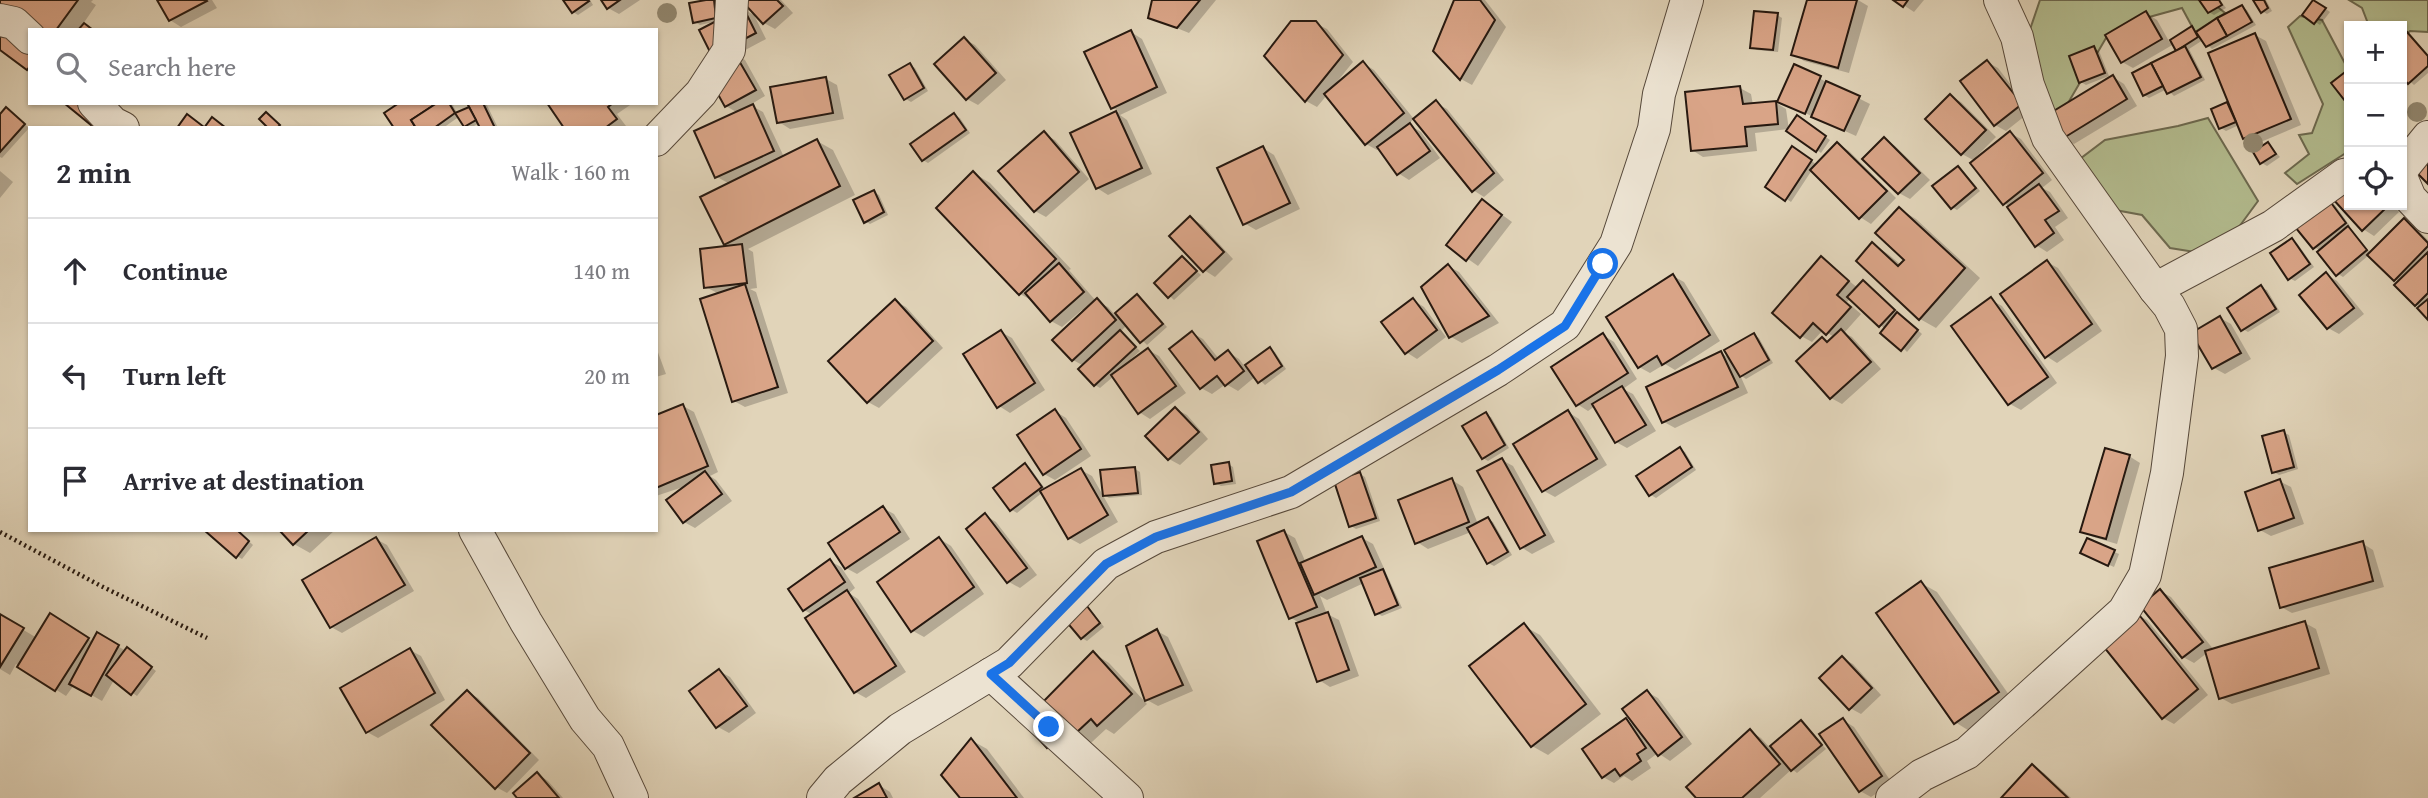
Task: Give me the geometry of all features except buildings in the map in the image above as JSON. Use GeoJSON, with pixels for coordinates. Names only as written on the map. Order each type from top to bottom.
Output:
{"type":"FeatureCollection","features":[{"type":"Feature","properties":{"kind":"street"},"geometry":{"type":"LineString","coordinates":[[658,139],[701,93],[729,50],[732,0]]}},
{"type":"Feature","properties":{"kind":"street"},"geometry":{"type":"LineString","coordinates":[[823,798],[838,780],[900,729],[1009,663],[1106,564],[1156,537],[1291,492],[1498,370],[1565,326],[1616,244],[1654,130],[1659,94],[1687,0]]}},
{"type":"Feature","properties":{"kind":"street"},"geometry":{"type":"LineString","coordinates":[[1892,798],[1922,775],[1968,753],[2124,611],[2145,575],[2167,473],[2182,356],[2181,329],[2169,306],[2048,138],[2028,85],[2017,37],[2000,0]]}},
{"type":"Feature","properties":{"kind":"street"},"geometry":{"type":"LineString","coordinates":[[0,20],[14,23],[28,36]]}},
{"type":"Feature","properties":{"kind":"street"},"geometry":{"type":"LineString","coordinates":[[96,105],[120,126]]}},
{"type":"Feature","properties":{"kind":"street"},"geometry":{"type":"LineString","coordinates":[[2407,163],[2428,137]]}},
{"type":"Feature","properties":{"kind":"street"},"geometry":{"type":"LineString","coordinates":[[2155,289],[2273,226],[2344,175]]}},
{"type":"Feature","properties":{"kind":"street"},"geometry":{"type":"LineString","coordinates":[[2407,191],[2410,198],[2428,217]]}},
{"type":"Feature","properties":{"kind":"street"},"geometry":{"type":"LineString","coordinates":[[476,532],[526,622],[585,719],[608,746],[632,798]]}},
{"type":"Feature","properties":{"kind":"street"},"geometry":{"type":"LineString","coordinates":[[991,674],[1127,798]]}},
{"type":"Feature","properties":{"kind":"path"},"geometry":{"type":"LineString","coordinates":[[0,532],[206,638]]}},
{"type":"Feature","properties":{"kind":"green space"},"geometry":{"type":"Polygon","coordinates":[[[2040,0],[2209,0],[2225,13],[2195,32],[2182,8],[2142,19],[2106,38],[2068,103],[2047,117],[2021,56],[2040,0]]]}},
{"type":"Feature","properties":{"kind":"green space"},"geometry":{"type":"Polygon","coordinates":[[[2349,0],[2428,0],[2428,32],[2410,31],[2407,34],[2407,21],[2367,21],[2362,8],[2349,0]]]}},
{"type":"Feature","properties":{"kind":"green space"},"geometry":{"type":"Polygon","coordinates":[[[2300,16],[2322,20],[2344,62],[2344,154],[2297,184],[2285,173],[2309,154],[2299,135],[2312,133],[2323,104],[2288,27],[2300,16]]]}},
{"type":"Feature","properties":{"kind":"green space"},"geometry":{"type":"Polygon","coordinates":[[[2208,118],[2258,201],[2233,235],[2201,253],[2170,248],[2142,215],[2099,207],[2068,168],[2105,140],[2208,118]]]}},
{"type":"Feature","properties":{"kind":"route"},"geometry":{"type":"LineString","coordinates":[[1049,727],[991,674],[1009,663],[1106,564],[1156,537],[1291,492],[1498,370],[1565,326],[1603,264]]}}]}
